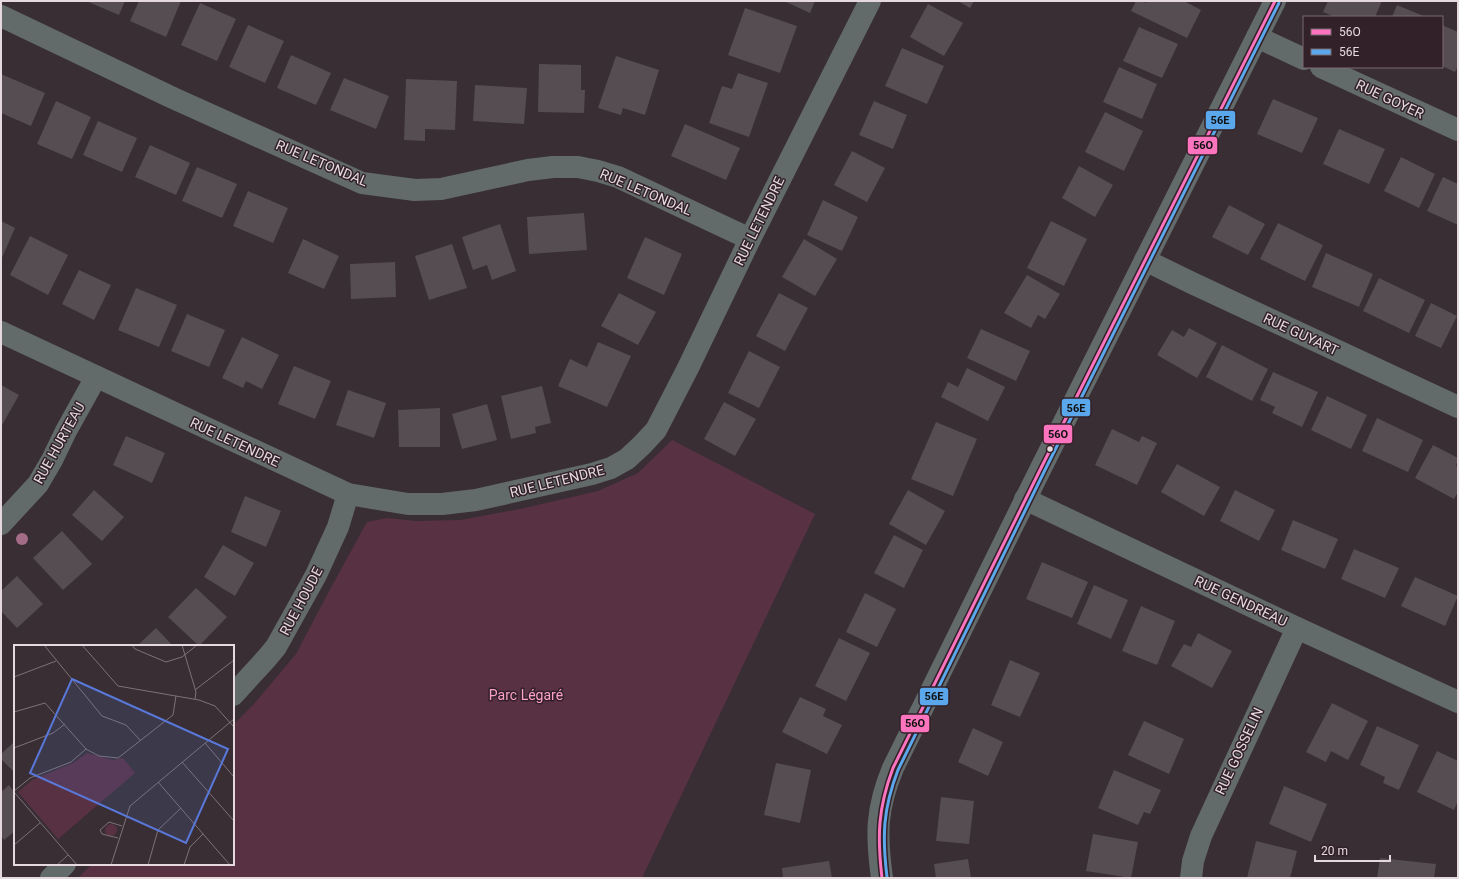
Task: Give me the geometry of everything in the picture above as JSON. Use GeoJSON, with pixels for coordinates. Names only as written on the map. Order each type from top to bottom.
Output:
{"type":"FeatureCollection","features":[{"type":"Feature","properties":{"kind":"street","name":"RUE LETENDRE"},"geometry":{"type":"LineString","coordinates":[[1,332],[348,494],[408,504],[442,504],[469,501],[592,474],[611,468],[627,459],[642,446],[656,430],[870,1]]}},
{"type":"Feature","properties":{"kind":"street"},"geometry":{"type":"LineString","coordinates":[[882,878],[877,831],[880,807],[886,786],[1025,499],[1275,1]]}},
{"type":"Feature","properties":{"kind":"street","name":"RUE LETONDAL"},"geometry":{"type":"LineString","coordinates":[[1,16],[173,98],[362,183],[415,190],[441,189],[552,166],[578,167],[618,177],[750,239]]}},
{"type":"Feature","properties":{"kind":"street"},"geometry":{"type":"LineString","coordinates":[[1257,37],[1303,59]]}},
{"type":"Feature","properties":{"kind":"street","name":"RUE GOYER"},"geometry":{"type":"LineString","coordinates":[[1323,68],[1458,130]]}},
{"type":"Feature","properties":{"kind":"street","name":"RUE GUYART"},"geometry":{"type":"LineString","coordinates":[[1145,260],[1458,407]]}},
{"type":"Feature","properties":{"kind":"street","name":"RUE HURTEAU"},"geometry":{"type":"LineString","coordinates":[[1,524],[38,484],[96,377]]}},
{"type":"Feature","properties":{"kind":"street","name":"RUE HOUDE"},"geometry":{"type":"LineString","coordinates":[[234,694],[266,660],[276,647],[316,575],[338,527],[348,494]]}},
{"type":"Feature","properties":{"kind":"street","name":"RUE GENDREAU"},"geometry":{"type":"LineString","coordinates":[[1025,499],[1297,628],[1458,702]]}},
{"type":"Feature","properties":{"kind":"street","name":"RUE GOSSELIN"},"geometry":{"type":"LineString","coordinates":[[1191,878],[1193,861],[1201,836],[1297,628]]}},
{"type":"Feature","properties":{"kind":"street"},"geometry":{"type":"LineString","coordinates":[[51,878],[64,865]]}},
{"type":"Feature","properties":{"kind":"green space","name":"Parc Légaré"},"geometry":{"type":"Polygon","coordinates":[[[672,440],[815,514],[642,878],[78,878],[91,865],[234,865],[234,724],[252,706],[296,654],[367,522],[387,518],[416,521],[460,520],[520,509],[598,491],[638,473],[672,440]]]}},
{"type":"Feature","properties":{"kind":"building"},"geometry":{"type":"Polygon","coordinates":[[[86,1],[125,1],[119,15],[86,1]]]}},
{"type":"Feature","properties":{"kind":"building"},"geometry":{"type":"Polygon","coordinates":[[[139,1],[181,1],[166,37],[130,21],[139,1]]]}},
{"type":"Feature","properties":{"kind":"building"},"geometry":{"type":"Polygon","coordinates":[[[784,1],[815,1],[810,13],[784,1]]]}},
{"type":"Feature","properties":{"kind":"building"},"geometry":{"type":"Polygon","coordinates":[[[958,1],[974,1],[970,8],[958,1]]]}},
{"type":"Feature","properties":{"kind":"building"},"geometry":{"type":"Polygon","coordinates":[[[1136,1],[1146,3],[1147,1],[1184,1],[1201,10],[1187,38],[1131,11],[1136,1]]]}},
{"type":"Feature","properties":{"kind":"building"},"geometry":{"type":"Polygon","coordinates":[[[1328,1],[1382,1],[1375,16],[1333,16],[1323,12],[1328,1]]]}},
{"type":"Feature","properties":{"kind":"building"},"geometry":{"type":"Polygon","coordinates":[[[200,3],[236,19],[217,61],[181,45],[200,3]]]}},
{"type":"Feature","properties":{"kind":"building"},"geometry":{"type":"Polygon","coordinates":[[[928,4],[963,23],[944,56],[910,37],[928,4]]]}},
{"type":"Feature","properties":{"kind":"building"},"geometry":{"type":"Polygon","coordinates":[[[1397,5],[1424,16],[1392,16],[1397,5]]]}},
{"type":"Feature","properties":{"kind":"building"},"geometry":{"type":"Polygon","coordinates":[[[745,8],[797,26],[780,73],[728,55],[745,8]]]}},
{"type":"Feature","properties":{"kind":"building"},"geometry":{"type":"Polygon","coordinates":[[[248,25],[284,41],[265,83],[229,67],[248,25]]]}},
{"type":"Feature","properties":{"kind":"building"},"geometry":{"type":"Polygon","coordinates":[[[1443,25],[1458,32],[1458,66],[1455,72],[1443,66],[1443,25]]]}},
{"type":"Feature","properties":{"kind":"building"},"geometry":{"type":"Polygon","coordinates":[[[1139,27],[1178,44],[1162,78],[1123,61],[1139,27]]]}},
{"type":"Feature","properties":{"kind":"building"},"geometry":{"type":"Polygon","coordinates":[[[902,48],[944,66],[927,104],[885,86],[902,48]]]}},
{"type":"Feature","properties":{"kind":"building"},"geometry":{"type":"Polygon","coordinates":[[[291,55],[331,73],[316,105],[277,88],[291,55]]]}},
{"type":"Feature","properties":{"kind":"building"},"geometry":{"type":"Polygon","coordinates":[[[616,56],[659,70],[645,115],[623,108],[621,115],[598,108],[616,56]]]}},
{"type":"Feature","properties":{"kind":"building"},"geometry":{"type":"Polygon","coordinates":[[[539,64],[581,65],[581,90],[585,90],[584,113],[538,112],[539,64]]]}},
{"type":"Feature","properties":{"kind":"building"},"geometry":{"type":"Polygon","coordinates":[[[1119,67],[1157,84],[1142,119],[1103,102],[1119,67]]]}},
{"type":"Feature","properties":{"kind":"building"},"geometry":{"type":"Polygon","coordinates":[[[738,73],[768,83],[749,137],[709,123],[722,86],[732,89],[738,73]]]}},
{"type":"Feature","properties":{"kind":"building"},"geometry":{"type":"Polygon","coordinates":[[[1,74],[45,93],[31,126],[1,113],[1,74]]]}},
{"type":"Feature","properties":{"kind":"building"},"geometry":{"type":"Polygon","coordinates":[[[344,78],[389,96],[376,129],[330,110],[344,78]]]}},
{"type":"Feature","properties":{"kind":"building"},"geometry":{"type":"Polygon","coordinates":[[[406,79],[457,81],[455,130],[425,129],[425,141],[404,140],[406,79]]]}},
{"type":"Feature","properties":{"kind":"building"},"geometry":{"type":"Polygon","coordinates":[[[475,85],[527,88],[524,124],[473,121],[475,85]]]}},
{"type":"Feature","properties":{"kind":"building"},"geometry":{"type":"Polygon","coordinates":[[[1273,99],[1318,118],[1302,153],[1257,134],[1273,99]]]}},
{"type":"Feature","properties":{"kind":"building"},"geometry":{"type":"Polygon","coordinates":[[[56,101],[91,117],[72,159],[37,144],[56,101]]]}},
{"type":"Feature","properties":{"kind":"building"},"geometry":{"type":"Polygon","coordinates":[[[874,101],[907,115],[893,149],[859,135],[874,101]]]}},
{"type":"Feature","properties":{"kind":"building"},"geometry":{"type":"Polygon","coordinates":[[[1105,112],[1143,131],[1124,171],[1085,152],[1105,112]]]}},
{"type":"Feature","properties":{"kind":"building"},"geometry":{"type":"Polygon","coordinates":[[[98,121],[137,138],[122,172],[83,155],[98,121]]]}},
{"type":"Feature","properties":{"kind":"building"},"geometry":{"type":"Polygon","coordinates":[[[685,124],[740,148],[726,180],[671,156],[685,124]]]}},
{"type":"Feature","properties":{"kind":"building"},"geometry":{"type":"Polygon","coordinates":[[[1339,129],[1385,149],[1369,184],[1323,164],[1339,129]]]}},
{"type":"Feature","properties":{"kind":"building"},"geometry":{"type":"Polygon","coordinates":[[[150,145],[190,163],[176,195],[135,177],[150,145]]]}},
{"type":"Feature","properties":{"kind":"building"},"geometry":{"type":"Polygon","coordinates":[[[852,151],[885,168],[867,202],[834,185],[852,151]]]}},
{"type":"Feature","properties":{"kind":"building"},"geometry":{"type":"Polygon","coordinates":[[[1401,157],[1435,174],[1419,208],[1384,191],[1401,157]]]}},
{"type":"Feature","properties":{"kind":"building"},"geometry":{"type":"Polygon","coordinates":[[[1079,166],[1113,185],[1095,217],[1062,198],[1079,166]]]}},
{"type":"Feature","properties":{"kind":"building"},"geometry":{"type":"Polygon","coordinates":[[[197,167],[237,184],[222,218],[182,201],[197,167]]]}},
{"type":"Feature","properties":{"kind":"building"},"geometry":{"type":"Polygon","coordinates":[[[1443,177],[1458,184],[1458,225],[1427,211],[1443,177]]]}},
{"type":"Feature","properties":{"kind":"building"},"geometry":{"type":"Polygon","coordinates":[[[248,191],[288,208],[273,243],[233,226],[248,191]]]}},
{"type":"Feature","properties":{"kind":"building"},"geometry":{"type":"Polygon","coordinates":[[[823,200],[858,217],[842,251],[807,235],[823,200]]]}},
{"type":"Feature","properties":{"kind":"building"},"geometry":{"type":"Polygon","coordinates":[[[1229,205],[1265,224],[1248,255],[1212,237],[1229,205]]]}},
{"type":"Feature","properties":{"kind":"building"},"geometry":{"type":"Polygon","coordinates":[[[584,213],[587,250],[529,254],[527,217],[584,213]]]}},
{"type":"Feature","properties":{"kind":"building"},"geometry":{"type":"Polygon","coordinates":[[[1,221],[15,228],[1,260],[1,221]]]}},
{"type":"Feature","properties":{"kind":"building"},"geometry":{"type":"Polygon","coordinates":[[[1051,221],[1087,239],[1064,286],[1027,268],[1051,221]]]}},
{"type":"Feature","properties":{"kind":"building"},"geometry":{"type":"Polygon","coordinates":[[[1278,223],[1323,245],[1305,281],[1260,259],[1278,223]]]}},
{"type":"Feature","properties":{"kind":"building"},"geometry":{"type":"Polygon","coordinates":[[[500,224],[516,271],[492,280],[487,265],[473,270],[462,237],[500,224]]]}},
{"type":"Feature","properties":{"kind":"building"},"geometry":{"type":"Polygon","coordinates":[[[30,236],[68,255],[48,295],[10,275],[30,236]]]}},
{"type":"Feature","properties":{"kind":"building"},"geometry":{"type":"Polygon","coordinates":[[[645,237],[682,254],[664,295],[627,278],[645,237]]]}},
{"type":"Feature","properties":{"kind":"building"},"geometry":{"type":"Polygon","coordinates":[[[303,239],[339,256],[324,289],[288,273],[303,239]]]}},
{"type":"Feature","properties":{"kind":"building"},"geometry":{"type":"Polygon","coordinates":[[[804,239],[837,259],[815,296],[782,277],[804,239]]]}},
{"type":"Feature","properties":{"kind":"building"},"geometry":{"type":"Polygon","coordinates":[[[452,244],[467,288],[429,300],[415,256],[452,244]]]}},
{"type":"Feature","properties":{"kind":"building"},"geometry":{"type":"Polygon","coordinates":[[[1326,253],[1373,274],[1359,307],[1312,287],[1326,253]]]}},
{"type":"Feature","properties":{"kind":"building"},"geometry":{"type":"Polygon","coordinates":[[[395,262],[396,297],[351,299],[350,264],[395,262]]]}},
{"type":"Feature","properties":{"kind":"building"},"geometry":{"type":"Polygon","coordinates":[[[79,270],[111,285],[94,320],[62,304],[79,270]]]}},
{"type":"Feature","properties":{"kind":"building"},"geometry":{"type":"Polygon","coordinates":[[[1027,275],[1060,294],[1045,319],[1038,315],[1031,328],[1004,313],[1027,275]]]}},
{"type":"Feature","properties":{"kind":"building"},"geometry":{"type":"Polygon","coordinates":[[[1379,278],[1425,300],[1409,333],[1363,311],[1379,278]]]}},
{"type":"Feature","properties":{"kind":"building"},"geometry":{"type":"Polygon","coordinates":[[[136,288],[177,305],[159,347],[118,330],[136,288]]]}},
{"type":"Feature","properties":{"kind":"building"},"geometry":{"type":"Polygon","coordinates":[[[619,293],[656,312],[638,345],[601,326],[619,293]]]}},
{"type":"Feature","properties":{"kind":"building"},"geometry":{"type":"Polygon","coordinates":[[[779,293],[808,308],[785,351],[756,336],[779,293]]]}},
{"type":"Feature","properties":{"kind":"building"},"geometry":{"type":"Polygon","coordinates":[[[1431,303],[1457,316],[1441,348],[1415,336],[1431,303]]]}},
{"type":"Feature","properties":{"kind":"building"},"geometry":{"type":"Polygon","coordinates":[[[187,314],[225,330],[209,367],[171,351],[187,314]]]}},
{"type":"Feature","properties":{"kind":"building"},"geometry":{"type":"Polygon","coordinates":[[[1189,328],[1217,343],[1197,378],[1157,355],[1172,330],[1184,337],[1189,328]]]}},
{"type":"Feature","properties":{"kind":"building"},"geometry":{"type":"Polygon","coordinates":[[[981,329],[1030,351],[1016,381],[967,358],[981,329]]]}},
{"type":"Feature","properties":{"kind":"building"},"geometry":{"type":"Polygon","coordinates":[[[242,337],[279,355],[262,389],[246,381],[243,388],[222,378],[242,337]]]}},
{"type":"Feature","properties":{"kind":"building"},"geometry":{"type":"Polygon","coordinates":[[[598,342],[631,356],[607,407],[558,386],[570,359],[587,367],[598,342]]]}},
{"type":"Feature","properties":{"kind":"building"},"geometry":{"type":"Polygon","coordinates":[[[1222,345],[1268,369],[1252,401],[1206,377],[1222,345]]]}},
{"type":"Feature","properties":{"kind":"building"},"geometry":{"type":"Polygon","coordinates":[[[749,351],[780,367],[759,408],[728,393],[749,351]]]}},
{"type":"Feature","properties":{"kind":"building"},"geometry":{"type":"Polygon","coordinates":[[[294,366],[331,381],[315,419],[278,404],[294,366]]]}},
{"type":"Feature","properties":{"kind":"building"},"geometry":{"type":"Polygon","coordinates":[[[967,368],[1005,387],[988,421],[941,397],[948,382],[958,387],[967,368]]]}},
{"type":"Feature","properties":{"kind":"building"},"geometry":{"type":"Polygon","coordinates":[[[1273,372],[1318,392],[1302,427],[1272,413],[1275,407],[1260,400],[1273,372]]]}},
{"type":"Feature","properties":{"kind":"building"},"geometry":{"type":"Polygon","coordinates":[[[1,385],[19,395],[1,427],[1,385]]]}},
{"type":"Feature","properties":{"kind":"building"},"geometry":{"type":"Polygon","coordinates":[[[542,386],[551,423],[535,427],[536,433],[511,439],[501,396],[542,386]]]}},
{"type":"Feature","properties":{"kind":"building"},"geometry":{"type":"Polygon","coordinates":[[[348,390],[386,403],[374,438],[336,425],[348,390]]]}},
{"type":"Feature","properties":{"kind":"building"},"geometry":{"type":"Polygon","coordinates":[[[1327,396],[1367,415],[1351,449],[1311,430],[1327,396]]]}},
{"type":"Feature","properties":{"kind":"building"},"geometry":{"type":"Polygon","coordinates":[[[724,402],[756,419],[735,456],[704,439],[724,402]]]}},
{"type":"Feature","properties":{"kind":"building"},"geometry":{"type":"Polygon","coordinates":[[[487,404],[497,440],[462,449],[452,414],[487,404]]]}},
{"type":"Feature","properties":{"kind":"building"},"geometry":{"type":"Polygon","coordinates":[[[440,408],[440,447],[399,447],[398,410],[440,408]]]}},
{"type":"Feature","properties":{"kind":"building"},"geometry":{"type":"Polygon","coordinates":[[[1377,418],[1423,440],[1408,472],[1362,451],[1377,418]]]}},
{"type":"Feature","properties":{"kind":"building"},"geometry":{"type":"Polygon","coordinates":[[[936,422],[977,439],[953,496],[911,479],[936,422]]]}},
{"type":"Feature","properties":{"kind":"building"},"geometry":{"type":"Polygon","coordinates":[[[1112,429],[1139,442],[1142,436],[1157,443],[1137,485],[1095,465],[1112,429]]]}},
{"type":"Feature","properties":{"kind":"building"},"geometry":{"type":"Polygon","coordinates":[[[126,436],[165,453],[152,483],[113,465],[126,436]]]}},
{"type":"Feature","properties":{"kind":"building"},"geometry":{"type":"Polygon","coordinates":[[[1433,445],[1458,458],[1456,466],[1458,467],[1458,492],[1454,499],[1415,478],[1433,445]]]}},
{"type":"Feature","properties":{"kind":"building"},"geometry":{"type":"Polygon","coordinates":[[[1177,464],[1220,487],[1204,516],[1161,492],[1177,464]]]}},
{"type":"Feature","properties":{"kind":"building"},"geometry":{"type":"Polygon","coordinates":[[[94,490],[124,517],[102,541],[72,515],[94,490]]]}},
{"type":"Feature","properties":{"kind":"building"},"geometry":{"type":"Polygon","coordinates":[[[908,490],[945,511],[926,545],[889,524],[908,490]]]}},
{"type":"Feature","properties":{"kind":"building"},"geometry":{"type":"Polygon","coordinates":[[[1235,490],[1275,510],[1259,541],[1220,521],[1235,490]]]}},
{"type":"Feature","properties":{"kind":"building"},"geometry":{"type":"Polygon","coordinates":[[[245,496],[281,511],[266,547],[231,532],[245,496]]]}},
{"type":"Feature","properties":{"kind":"building"},"geometry":{"type":"Polygon","coordinates":[[[1293,520],[1338,539],[1325,569],[1281,550],[1293,520]]]}},
{"type":"Feature","properties":{"kind":"building"},"geometry":{"type":"Polygon","coordinates":[[[62,531],[92,564],[63,590],[33,558],[62,531]]]}},
{"type":"Feature","properties":{"kind":"building"},"geometry":{"type":"Polygon","coordinates":[[[894,535],[923,550],[904,588],[874,573],[894,535]]]}},
{"type":"Feature","properties":{"kind":"building"},"geometry":{"type":"Polygon","coordinates":[[[223,545],[254,563],[235,596],[204,577],[223,545]]]}},
{"type":"Feature","properties":{"kind":"building"},"geometry":{"type":"Polygon","coordinates":[[[1354,549],[1399,568],[1385,598],[1341,579],[1354,549]]]}},
{"type":"Feature","properties":{"kind":"building"},"geometry":{"type":"Polygon","coordinates":[[[1042,562],[1088,582],[1072,618],[1026,599],[1042,562]]]}},
{"type":"Feature","properties":{"kind":"building"},"geometry":{"type":"Polygon","coordinates":[[[17,576],[43,604],[17,628],[1,611],[1,591],[17,576]]]}},
{"type":"Feature","properties":{"kind":"building"},"geometry":{"type":"Polygon","coordinates":[[[1415,577],[1458,596],[1445,626],[1401,606],[1415,577]]]}},
{"type":"Feature","properties":{"kind":"building"},"geometry":{"type":"Polygon","coordinates":[[[1094,585],[1128,600],[1111,639],[1077,624],[1094,585]]]}},
{"type":"Feature","properties":{"kind":"building"},"geometry":{"type":"Polygon","coordinates":[[[196,588],[227,617],[200,645],[198,645],[168,617],[196,588]]]}},
{"type":"Feature","properties":{"kind":"building"},"geometry":{"type":"Polygon","coordinates":[[[865,593],[896,609],[877,647],[846,632],[865,593]]]}},
{"type":"Feature","properties":{"kind":"building"},"geometry":{"type":"Polygon","coordinates":[[[1141,606],[1175,621],[1157,665],[1122,651],[1141,606]]]}},
{"type":"Feature","properties":{"kind":"building"},"geometry":{"type":"Polygon","coordinates":[[[156,628],[172,645],[138,645],[156,628]]]}},
{"type":"Feature","properties":{"kind":"building"},"geometry":{"type":"Polygon","coordinates":[[[1198,633],[1232,651],[1212,688],[1171,666],[1184,644],[1191,647],[1198,633]]]}},
{"type":"Feature","properties":{"kind":"building"},"geometry":{"type":"Polygon","coordinates":[[[839,638],[870,653],[846,701],[815,686],[839,638]]]}},
{"type":"Feature","properties":{"kind":"building"},"geometry":{"type":"Polygon","coordinates":[[[1010,660],[1040,673],[1020,717],[991,705],[1010,660]]]}},
{"type":"Feature","properties":{"kind":"building"},"geometry":{"type":"Polygon","coordinates":[[[800,697],[826,709],[823,716],[842,725],[827,754],[782,732],[800,697]]]}},
{"type":"Feature","properties":{"kind":"building"},"geometry":{"type":"Polygon","coordinates":[[[1332,703],[1368,721],[1348,760],[1331,751],[1326,762],[1306,752],[1332,703]]]}},
{"type":"Feature","properties":{"kind":"building"},"geometry":{"type":"Polygon","coordinates":[[[1144,721],[1184,739],[1169,774],[1128,755],[1144,721]]]}},
{"type":"Feature","properties":{"kind":"building"},"geometry":{"type":"Polygon","coordinates":[[[1377,726],[1419,745],[1399,790],[1383,783],[1385,777],[1360,765],[1377,726]]]}},
{"type":"Feature","properties":{"kind":"building"},"geometry":{"type":"Polygon","coordinates":[[[973,728],[1003,742],[988,776],[958,762],[973,728]]]}},
{"type":"Feature","properties":{"kind":"building"},"geometry":{"type":"Polygon","coordinates":[[[14,742],[14,772],[1,759],[1,754],[14,742]]]}},
{"type":"Feature","properties":{"kind":"building"},"geometry":{"type":"Polygon","coordinates":[[[1437,751],[1458,761],[1458,801],[1454,810],[1417,792],[1437,751]]]}},
{"type":"Feature","properties":{"kind":"building"},"geometry":{"type":"Polygon","coordinates":[[[776,763],[811,770],[800,823],[764,815],[776,763]]]}},
{"type":"Feature","properties":{"kind":"building"},"geometry":{"type":"Polygon","coordinates":[[[1114,770],[1161,790],[1150,814],[1144,812],[1138,825],[1098,808],[1114,770]]]}},
{"type":"Feature","properties":{"kind":"building"},"geometry":{"type":"Polygon","coordinates":[[[9,785],[14,792],[14,832],[4,840],[1,836],[1,792],[9,785]]]}},
{"type":"Feature","properties":{"kind":"building"},"geometry":{"type":"Polygon","coordinates":[[[1284,786],[1327,804],[1311,842],[1269,824],[1284,786]]]}},
{"type":"Feature","properties":{"kind":"building"},"geometry":{"type":"Polygon","coordinates":[[[941,797],[974,801],[969,844],[936,841],[941,797]]]}},
{"type":"Feature","properties":{"kind":"building"},"geometry":{"type":"Polygon","coordinates":[[[1093,834],[1138,842],[1131,878],[1086,871],[1093,834]]]}},
{"type":"Feature","properties":{"kind":"building"},"geometry":{"type":"Polygon","coordinates":[[[1256,841],[1297,851],[1290,878],[1247,878],[1256,841]]]}},
{"type":"Feature","properties":{"kind":"building"},"geometry":{"type":"Polygon","coordinates":[[[1380,858],[1436,864],[1434,878],[1377,878],[1380,858]]]}},
{"type":"Feature","properties":{"kind":"building"},"geometry":{"type":"Polygon","coordinates":[[[968,859],[971,878],[936,878],[934,864],[968,859]]]}},
{"type":"Feature","properties":{"kind":"building"},"geometry":{"type":"Polygon","coordinates":[[[829,861],[832,878],[783,878],[782,868],[829,861]]]}},
{"type":"Feature","properties":{"kind":"transit line","name":"56O"},"geometry":{"type":"LineString","coordinates":[[882,878],[879,835],[880,822],[884,796],[893,768],[1040,470],[1275,1]]}},
{"type":"Feature","properties":{"kind":"transit line","name":"56E"},"geometry":{"type":"LineString","coordinates":[[887,877],[884,848],[885,823],[889,797],[898,770],[1044,472],[1279,3]]}}]}
